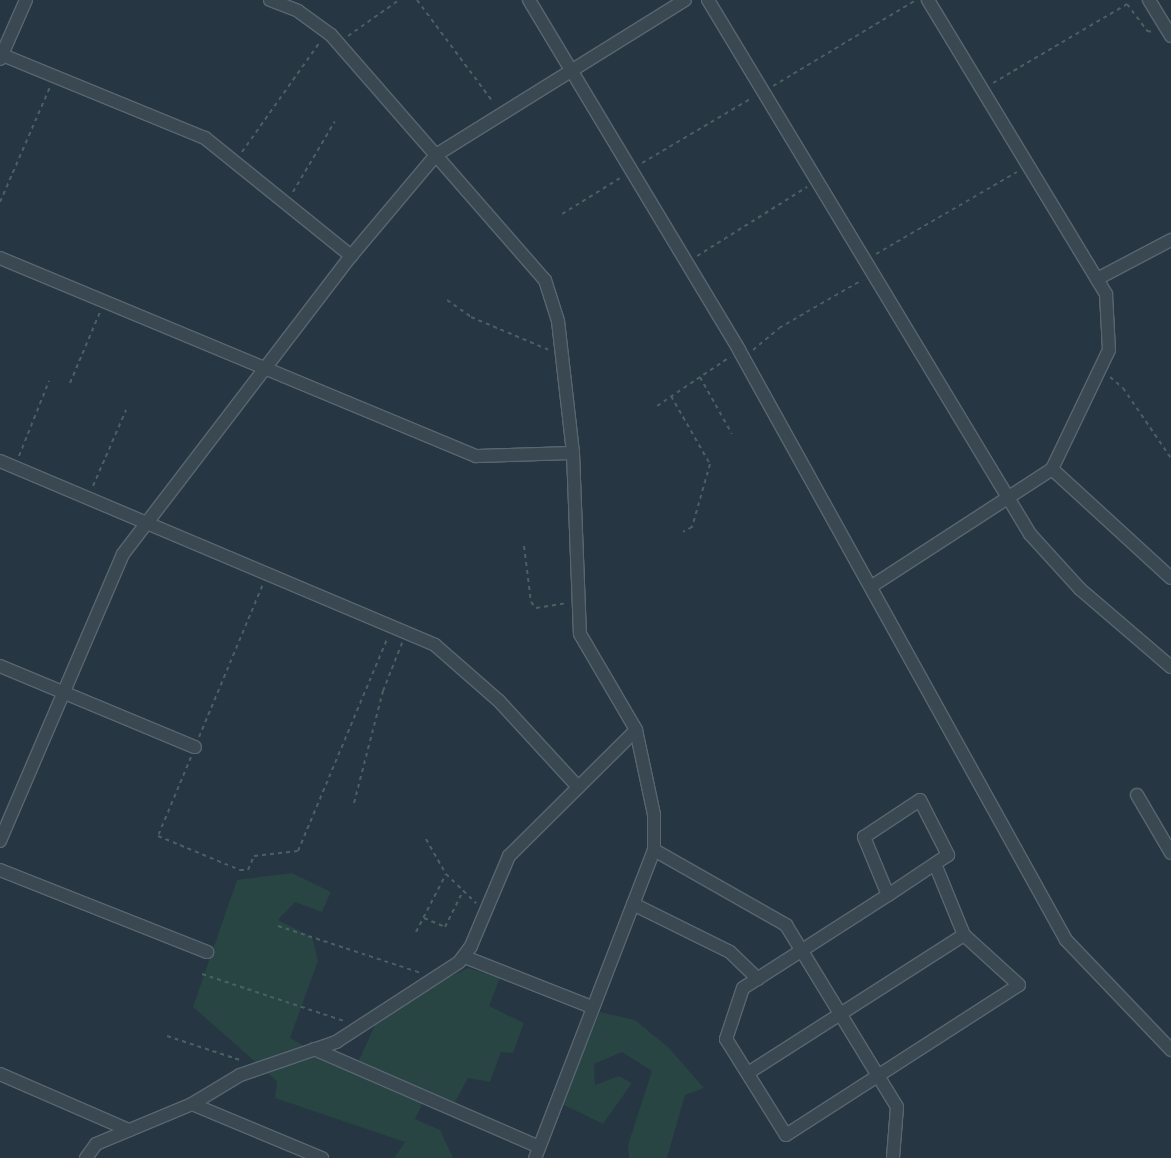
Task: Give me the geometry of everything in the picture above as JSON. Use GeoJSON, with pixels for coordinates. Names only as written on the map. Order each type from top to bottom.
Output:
{"type":"FeatureCollection","features":[{"type":"Feature","properties":{"kind":"street"},"geometry":{"type":"LineString","coordinates":[[26,0],[1,56],[204,138],[351,256]]}},
{"type":"Feature","properties":{"kind":"street"},"geometry":{"type":"LineString","coordinates":[[270,0],[298,12],[335,39],[544,280],[562,351],[572,453],[578,600],[582,642],[636,730],[654,816],[654,850],[537,1153],[314,1049]]}},
{"type":"Feature","properties":{"kind":"street"},"geometry":{"type":"LineString","coordinates":[[529,0],[741,353],[872,586],[1066,940],[1171,1050]]}},
{"type":"Feature","properties":{"kind":"street"},"geometry":{"type":"LineString","coordinates":[[0,841],[105,587],[145,522],[351,256],[436,155],[570,69],[685,0]]}},
{"type":"Feature","properties":{"kind":"street"},"geometry":{"type":"LineString","coordinates":[[708,0],[866,260],[1007,499],[1030,534],[1115,621],[1171,666]]}},
{"type":"Feature","properties":{"kind":"street"},"geometry":{"type":"LineString","coordinates":[[872,586],[1052,469],[1100,373],[1109,350],[1106,294],[928,0]]}},
{"type":"Feature","properties":{"kind":"street"},"geometry":{"type":"LineString","coordinates":[[1149,0],[1168,31]]}},
{"type":"Feature","properties":{"kind":"street"},"geometry":{"type":"LineString","coordinates":[[1097,278],[1171,240]]}},
{"type":"Feature","properties":{"kind":"street"},"geometry":{"type":"LineString","coordinates":[[0,258],[476,456],[572,453]]}},
{"type":"Feature","properties":{"kind":"street"},"geometry":{"type":"LineString","coordinates":[[0,462],[268,573],[435,645],[465,670],[578,787]]}},
{"type":"Feature","properties":{"kind":"street"},"geometry":{"type":"LineString","coordinates":[[1052,469],[1171,578]]}},
{"type":"Feature","properties":{"kind":"street"},"geometry":{"type":"LineString","coordinates":[[0,666],[195,747]]}},
{"type":"Feature","properties":{"kind":"street"},"geometry":{"type":"LineString","coordinates":[[86,1158],[96,1144],[192,1104],[253,1070],[336,1042],[431,977],[465,957],[484,909],[509,856],[636,730]]}},
{"type":"Feature","properties":{"kind":"street"},"geometry":{"type":"LineString","coordinates":[[1137,795],[1171,853]]}},
{"type":"Feature","properties":{"kind":"street"},"geometry":{"type":"LineString","coordinates":[[888,895],[864,837],[920,800],[948,856],[935,864],[888,895],[802,950],[758,979],[743,988],[726,1039],[786,1135],[1019,985],[964,935],[935,864]]}},
{"type":"Feature","properties":{"kind":"street"},"geometry":{"type":"LineString","coordinates":[[654,850],[786,924],[881,1075],[897,1107],[893,1158]]}},
{"type":"Feature","properties":{"kind":"street"},"geometry":{"type":"LineString","coordinates":[[0,870],[207,952]]}},
{"type":"Feature","properties":{"kind":"street"},"geometry":{"type":"LineString","coordinates":[[633,904],[730,952],[758,979]]}},
{"type":"Feature","properties":{"kind":"street"},"geometry":{"type":"LineString","coordinates":[[748,1073],[964,935]]}},
{"type":"Feature","properties":{"kind":"street"},"geometry":{"type":"LineString","coordinates":[[465,957],[592,1007]]}},
{"type":"Feature","properties":{"kind":"street"},"geometry":{"type":"LineString","coordinates":[[0,1074],[129,1130]]}},
{"type":"Feature","properties":{"kind":"street"},"geometry":{"type":"LineString","coordinates":[[192,1104],[322,1158]]}},
{"type":"Feature","properties":{"kind":"path"},"geometry":{"type":"LineString","coordinates":[[235,163],[321,41],[335,39],[399,0]]}},
{"type":"Feature","properties":{"kind":"path"},"geometry":{"type":"LineString","coordinates":[[417,0],[493,102]]}},
{"type":"Feature","properties":{"kind":"path"},"geometry":{"type":"LineString","coordinates":[[562,214],[632,172],[650,156],[764,92],[916,0]]}},
{"type":"Feature","properties":{"kind":"path"},"geometry":{"type":"LineString","coordinates":[[982,89],[1124,5],[1133,7],[1149,32],[1168,31]]}},
{"type":"Feature","properties":{"kind":"path"},"geometry":{"type":"LineString","coordinates":[[0,202],[51,85]]}},
{"type":"Feature","properties":{"kind":"path"},"geometry":{"type":"LineString","coordinates":[[285,203],[335,121]]}},
{"type":"Feature","properties":{"kind":"path"},"geometry":{"type":"LineString","coordinates":[[866,260],[1029,166]]}},
{"type":"Feature","properties":{"kind":"path"},"geometry":{"type":"LineString","coordinates":[[687,263],[818,181]]}},
{"type":"Feature","properties":{"kind":"path"},"geometry":{"type":"LineString","coordinates":[[657,406],[778,328],[874,275]]}},
{"type":"Feature","properties":{"kind":"path"},"geometry":{"type":"LineString","coordinates":[[447,300],[540,349],[562,351]]}},
{"type":"Feature","properties":{"kind":"path"},"geometry":{"type":"LineString","coordinates":[[70,383],[106,302]]}},
{"type":"Feature","properties":{"kind":"path"},"geometry":{"type":"LineString","coordinates":[[1100,373],[1119,384],[1171,458]]}},
{"type":"Feature","properties":{"kind":"path"},"geometry":{"type":"LineString","coordinates":[[700,377],[732,434]]}},
{"type":"Feature","properties":{"kind":"path"},"geometry":{"type":"LineString","coordinates":[[14,467],[49,381]]}},
{"type":"Feature","properties":{"kind":"path"},"geometry":{"type":"LineString","coordinates":[[671,396],[710,464],[692,528],[683,532]]}},
{"type":"Feature","properties":{"kind":"path"},"geometry":{"type":"LineString","coordinates":[[88,498],[126,410]]}},
{"type":"Feature","properties":{"kind":"path"},"geometry":{"type":"LineString","coordinates":[[524,546],[533,606],[578,600]]}},
{"type":"Feature","properties":{"kind":"path"},"geometry":{"type":"LineString","coordinates":[[268,573],[158,836],[240,870],[248,870],[254,856],[298,851],[392,627]]}},
{"type":"Feature","properties":{"kind":"path"},"geometry":{"type":"LineString","coordinates":[[354,803],[383,692],[406,633]]}},
{"type":"Feature","properties":{"kind":"path"},"geometry":{"type":"LineString","coordinates":[[426,839],[446,874],[484,909]]}},
{"type":"Feature","properties":{"kind":"path"},"geometry":{"type":"LineString","coordinates":[[416,932],[446,874]]}},
{"type":"Feature","properties":{"kind":"path"},"geometry":{"type":"LineString","coordinates":[[424,917],[445,927],[463,891]]}},
{"type":"Feature","properties":{"kind":"path"},"geometry":{"type":"LineString","coordinates":[[278,926],[431,977]]}},
{"type":"Feature","properties":{"kind":"path"},"geometry":{"type":"LineString","coordinates":[[202,974],[355,1028]]}},
{"type":"Feature","properties":{"kind":"path"},"geometry":{"type":"LineString","coordinates":[[167,1036],[245,1062],[253,1070]]}},
{"type":"Feature","properties":{"kind":"green space"},"geometry":{"type":"Polygon","coordinates":[[[292,873],[331,892],[322,912],[295,902],[278,920],[312,937],[318,961],[290,1038],[353,1073],[375,1025],[437,983],[468,968],[500,978],[489,1006],[524,1023],[513,1053],[501,1052],[490,1082],[468,1078],[455,1102],[428,1092],[415,1119],[440,1130],[453,1158],[394,1158],[405,1142],[275,1098],[277,1081],[193,1007],[237,880],[292,873]]]}},
{"type":"Feature","properties":{"kind":"green space"},"geometry":{"type":"Polygon","coordinates":[[[600,1012],[635,1020],[668,1047],[704,1088],[685,1095],[667,1158],[629,1158],[628,1145],[652,1071],[622,1052],[594,1064],[595,1085],[619,1076],[632,1083],[603,1124],[562,1104],[600,1012]]]}}]}
